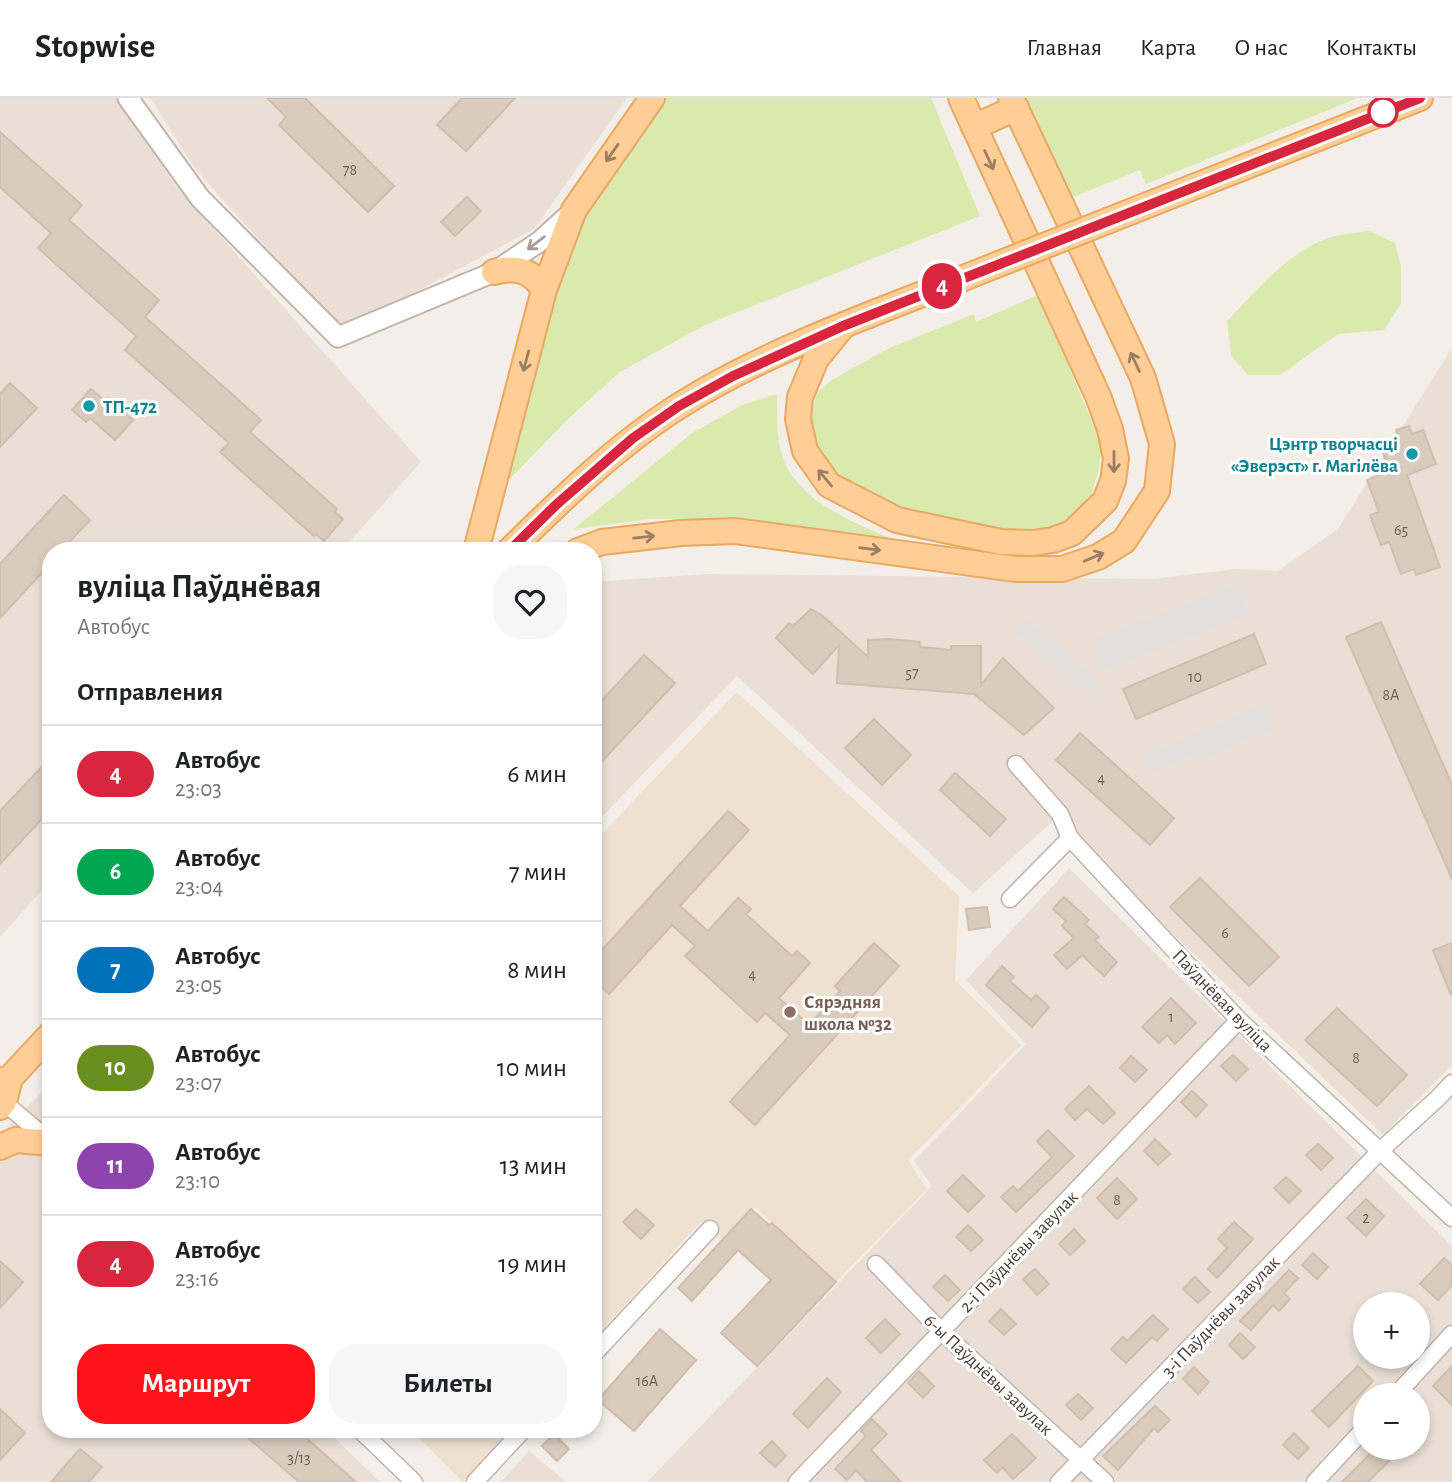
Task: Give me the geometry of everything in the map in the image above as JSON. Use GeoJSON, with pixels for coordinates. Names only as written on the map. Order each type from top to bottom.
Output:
{"type":"FeatureCollection","features":[{"type":"Feature","properties":{"kind":"main road"},"geometry":{"type":"LineString","coordinates":[[478,542],[544,290],[574,210],[652,98]]}},
{"type":"Feature","properties":{"kind":"main road"},"geometry":{"type":"LineString","coordinates":[[843,326],[816,359],[800,397],[798,419],[805,451],[829,485],[897,520],[1001,542],[1033,543],[1072,533],[1105,500],[1113,481],[1116,459],[1110,429],[961,98]]}},
{"type":"Feature","properties":{"kind":"main road"},"geometry":{"type":"LineString","coordinates":[[518,542],[557,504],[633,438],[679,406],[733,376],[843,326],[1420,98]]}},
{"type":"Feature","properties":{"kind":"main road"},"geometry":{"type":"LineString","coordinates":[[602,542],[681,533],[735,531],[1015,569],[1062,569],[1098,557],[1124,541],[1157,491],[1162,444],[1143,378],[1014,103],[974,127]]}},
{"type":"Feature","properties":{"kind":"main road"},"geometry":{"type":"LineString","coordinates":[[494,272],[507,268],[525,271],[533,276],[544,290]]}},
{"type":"Feature","properties":{"kind":"main road"},"geometry":{"type":"LineString","coordinates":[[3,1093],[42,1045]]}},
{"type":"Feature","properties":{"kind":"main road"},"geometry":{"type":"LineString","coordinates":[[0,1147],[16,1140],[42,1141]]}},
{"type":"Feature","properties":{"kind":"street"},"geometry":{"type":"LineString","coordinates":[[128,98],[201,198],[338,337],[494,272],[539,242],[574,210]]}},
{"type":"Feature","properties":{"kind":"street","name":"Паўднёвая вуліца"},"geometry":{"type":"LineString","coordinates":[[1016,764],[1059,814],[1070,838],[1239,1020],[1452,1218]]}},
{"type":"Feature","properties":{"kind":"street"},"geometry":{"type":"LineString","coordinates":[[1010,899],[1070,838]]}},
{"type":"Feature","properties":{"kind":"street","name":"2-і Паўднёвы завулак"},"geometry":{"type":"LineString","coordinates":[[796,1482],[1239,1020]]}},
{"type":"Feature","properties":{"kind":"street","name":"3-і Паўднёвы завулак"},"geometry":{"type":"LineString","coordinates":[[1059,1482],[1381,1150],[1452,1083]]}},
{"type":"Feature","properties":{"kind":"street"},"geometry":{"type":"LineString","coordinates":[[3,1093],[42,1133]]}},
{"type":"Feature","properties":{"kind":"street"},"geometry":{"type":"LineString","coordinates":[[602,1344],[710,1229]]}},
{"type":"Feature","properties":{"kind":"street","name":"6-ы Паўднёвы завулак"},"geometry":{"type":"LineString","coordinates":[[876,1264],[941,1331],[1105,1482]]}},
{"type":"Feature","properties":{"kind":"street"},"geometry":{"type":"LineString","coordinates":[[1407,1383],[1452,1334]]}},
{"type":"Feature","properties":{"kind":"street"},"geometry":{"type":"LineString","coordinates":[[368,1438],[414,1482]]}},
{"type":"Feature","properties":{"kind":"street"},"geometry":{"type":"LineString","coordinates":[[475,1482],[516,1438]]}},
{"type":"Feature","properties":{"kind":"street"},"geometry":{"type":"LineString","coordinates":[[1315,1482],[1353,1441]]}},
{"type":"Feature","properties":{"kind":"shaded area"},"geometry":{"type":"Polygon","coordinates":[[[0,98],[116,98],[175,185],[421,462],[349,542],[42,542],[42,890],[0,937],[0,98]]]}},
{"type":"Feature","properties":{"kind":"shaded area"},"geometry":{"type":"Polygon","coordinates":[[[150,98],[627,98],[534,229],[342,331],[196,170],[150,98]]]}},
{"type":"Feature","properties":{"kind":"shaded area"},"geometry":{"type":"Polygon","coordinates":[[[1452,348],[1452,1065],[1383,1135],[1054,820],[973,893],[737,676],[602,817],[602,581],[708,574],[1153,579],[1235,569],[1278,571],[1338,529],[1452,348]]]}},
{"type":"Feature","properties":{"kind":"shaded area"},"geometry":{"type":"Polygon","coordinates":[[[1238,584],[1249,614],[1104,670],[1093,640],[1238,584]]]}},
{"type":"Feature","properties":{"kind":"shaded area"},"geometry":{"type":"Polygon","coordinates":[[[1025,618],[1102,683],[1091,696],[1014,630],[1025,618]]]}},
{"type":"Feature","properties":{"kind":"shaded area","name":"Сярэдняя школа №32"},"geometry":{"type":"Polygon","coordinates":[[[737,692],[959,896],[955,980],[1021,1045],[908,1160],[927,1189],[836,1282],[755,1207],[722,1241],[701,1222],[602,1330],[602,834],[737,692]]]}},
{"type":"Feature","properties":{"kind":"shaded area"},"geometry":{"type":"Polygon","coordinates":[[[1264,704],[1274,728],[1196,762],[1193,755],[1149,774],[1142,757],[1264,704]]]}},
{"type":"Feature","properties":{"kind":"shaded area"},"geometry":{"type":"Polygon","coordinates":[[[1069,868],[1452,1246],[1452,1482],[647,1482],[932,1186],[914,1161],[1026,1044],[966,980],[1069,868]]]}},
{"type":"Feature","properties":{"kind":"shaded area"},"geometry":{"type":"Polygon","coordinates":[[[42,1092],[42,1438],[334,1438],[380,1482],[0,1482],[0,1136],[42,1092]]]}},
{"type":"Feature","properties":{"kind":"shaded area"},"geometry":{"type":"Polygon","coordinates":[[[419,1438],[504,1438],[463,1482],[419,1438]]]}},
{"type":"Feature","properties":{"kind":"shaded area"},"geometry":{"type":"Polygon","coordinates":[[[529,1451],[566,1482],[501,1482],[529,1451]]]}},
{"type":"Feature","properties":{"kind":"green space"},"geometry":{"type":"Polygon","coordinates":[[[662,98],[931,98],[980,216],[705,325],[620,372],[569,418],[503,486],[555,287],[584,210],[662,98]]]}},
{"type":"Feature","properties":{"kind":"green space"},"geometry":{"type":"Polygon","coordinates":[[[1023,98],[1358,98],[1146,184],[1140,170],[1071,198],[1023,98]]]}},
{"type":"Feature","properties":{"kind":"green space"},"geometry":{"type":"Polygon","coordinates":[[[1369,231],[1395,243],[1401,266],[1401,304],[1384,330],[1338,334],[1280,375],[1248,375],[1231,356],[1227,321],[1272,274],[1312,245],[1331,237],[1369,231]]]}},
{"type":"Feature","properties":{"kind":"green space"},"geometry":{"type":"Polygon","coordinates":[[[1038,295],[1102,445],[1091,497],[1069,519],[1045,532],[996,534],[864,500],[833,480],[811,439],[816,394],[830,381],[889,348],[974,314],[976,322],[1038,295]]]}},
{"type":"Feature","properties":{"kind":"green space"},"geometry":{"type":"Polygon","coordinates":[[[777,394],[779,443],[785,463],[795,479],[808,494],[824,506],[896,541],[737,519],[650,519],[574,529],[692,433],[742,405],[777,394]]]}},
{"type":"Feature","properties":{"kind":"building"},"geometry":{"type":"Polygon","coordinates":[[[267,98],[305,98],[394,186],[368,212],[279,125],[286,117],[267,98]]]}},
{"type":"Feature","properties":{"kind":"building"},"geometry":{"type":"Polygon","coordinates":[[[462,98],[515,98],[466,151],[437,125],[462,98]]]}},
{"type":"Feature","properties":{"kind":"building"},"geometry":{"type":"Polygon","coordinates":[[[0,132],[82,205],[69,220],[159,300],[145,317],[261,420],[250,432],[337,509],[335,512],[343,519],[324,541],[316,534],[314,536],[220,452],[229,443],[125,350],[136,336],[38,248],[51,233],[0,187],[0,132]]]}},
{"type":"Feature","properties":{"kind":"building"},"geometry":{"type":"Polygon","coordinates":[[[467,197],[481,211],[455,236],[441,222],[467,197]]]}},
{"type":"Feature","properties":{"kind":"building"},"geometry":{"type":"Polygon","coordinates":[[[10,383],[37,408],[0,447],[0,394],[10,383]]]}},
{"type":"Feature","properties":{"kind":"building"},"geometry":{"type":"Polygon","coordinates":[[[91,389],[105,401],[108,398],[133,420],[115,440],[90,418],[86,422],[72,410],[91,389]]]}},
{"type":"Feature","properties":{"kind":"building"},"geometry":{"type":"Polygon","coordinates":[[[1409,426],[1412,434],[1423,430],[1436,464],[1407,475],[1440,567],[1416,575],[1414,569],[1401,574],[1389,542],[1381,545],[1370,515],[1379,512],[1367,480],[1390,471],[1380,445],[1398,439],[1396,430],[1409,426]]]}},
{"type":"Feature","properties":{"kind":"building"},"geometry":{"type":"Polygon","coordinates":[[[64,495],[90,520],[69,542],[42,542],[42,573],[0,618],[0,564],[64,495]]]}},
{"type":"Feature","properties":{"kind":"building"},"geometry":{"type":"Polygon","coordinates":[[[811,609],[823,616],[868,657],[868,640],[920,642],[920,647],[951,650],[951,646],[981,646],[981,685],[1003,658],[1054,708],[1024,735],[974,694],[837,683],[839,645],[813,674],[776,638],[789,623],[793,626],[811,609]]]}},
{"type":"Feature","properties":{"kind":"building"},"geometry":{"type":"Polygon","coordinates":[[[1381,622],[1452,785],[1452,879],[1346,637],[1381,622]]]}},
{"type":"Feature","properties":{"kind":"building"},"geometry":{"type":"Polygon","coordinates":[[[1254,634],[1266,664],[1136,719],[1123,689],[1254,634]]]}},
{"type":"Feature","properties":{"kind":"building"},"geometry":{"type":"Polygon","coordinates":[[[644,655],[675,683],[602,761],[602,700],[644,655]]]}},
{"type":"Feature","properties":{"kind":"building"},"geometry":{"type":"Polygon","coordinates":[[[874,719],[911,755],[882,785],[845,748],[874,719]]]}},
{"type":"Feature","properties":{"kind":"building"},"geometry":{"type":"Polygon","coordinates":[[[1080,733],[1174,818],[1150,845],[1056,760],[1080,733]]]}},
{"type":"Feature","properties":{"kind":"building"},"geometry":{"type":"Polygon","coordinates":[[[42,767],[42,819],[0,864],[0,811],[42,767]]]}},
{"type":"Feature","properties":{"kind":"building"},"geometry":{"type":"Polygon","coordinates":[[[955,773],[1006,819],[990,836],[940,790],[955,773]]]}},
{"type":"Feature","properties":{"kind":"building"},"geometry":{"type":"Polygon","coordinates":[[[728,811],[749,830],[680,906],[708,931],[738,898],[751,909],[746,914],[792,956],[797,951],[810,963],[779,998],[809,1025],[840,991],[835,986],[874,943],[899,966],[755,1125],[730,1102],[790,1035],[765,1013],[757,1022],[685,956],[695,946],[672,925],[609,994],[602,987],[602,950],[728,811]]]}},
{"type":"Feature","properties":{"kind":"building"},"geometry":{"type":"Polygon","coordinates":[[[1200,878],[1279,957],[1249,986],[1170,907],[1200,878]]]}},
{"type":"Feature","properties":{"kind":"building"},"geometry":{"type":"Polygon","coordinates":[[[1064,897],[1089,920],[1085,924],[1099,937],[1095,940],[1117,962],[1104,976],[1082,955],[1067,969],[1054,955],[1074,938],[1062,926],[1066,921],[1053,909],[1064,897]]]}},
{"type":"Feature","properties":{"kind":"building"},"geometry":{"type":"Polygon","coordinates":[[[987,907],[990,927],[969,930],[966,909],[987,907]]]}},
{"type":"Feature","properties":{"kind":"building"},"geometry":{"type":"Polygon","coordinates":[[[1452,943],[1452,995],[1451,995],[1433,950],[1452,943]]]}},
{"type":"Feature","properties":{"kind":"building"},"geometry":{"type":"Polygon","coordinates":[[[1002,966],[1014,977],[1010,981],[1031,1000],[1036,995],[1049,1007],[1032,1027],[986,985],[1002,966]]]}},
{"type":"Feature","properties":{"kind":"building"},"geometry":{"type":"Polygon","coordinates":[[[1171,998],[1196,1023],[1175,1044],[1167,1035],[1159,1043],[1142,1027],[1171,998]]]}},
{"type":"Feature","properties":{"kind":"building"},"geometry":{"type":"Polygon","coordinates":[[[1337,1008],[1407,1075],[1377,1106],[1305,1040],[1337,1008]]]}},
{"type":"Feature","properties":{"kind":"building"},"geometry":{"type":"Polygon","coordinates":[[[1233,1055],[1248,1069],[1236,1081],[1221,1066],[1233,1055]]]}},
{"type":"Feature","properties":{"kind":"building"},"geometry":{"type":"Polygon","coordinates":[[[1131,1056],[1147,1070],[1135,1082],[1120,1068],[1131,1056]]]}},
{"type":"Feature","properties":{"kind":"building"},"geometry":{"type":"Polygon","coordinates":[[[1089,1086],[1115,1113],[1103,1124],[1087,1109],[1075,1120],[1065,1109],[1089,1086]]]}},
{"type":"Feature","properties":{"kind":"building"},"geometry":{"type":"Polygon","coordinates":[[[1192,1091],[1207,1105],[1196,1117],[1181,1102],[1192,1091]]]}},
{"type":"Feature","properties":{"kind":"building"},"geometry":{"type":"Polygon","coordinates":[[[1048,1130],[1074,1156],[1016,1212],[1001,1197],[1013,1186],[1018,1191],[1052,1157],[1037,1141],[1048,1130]]]}},
{"type":"Feature","properties":{"kind":"building"},"geometry":{"type":"Polygon","coordinates":[[[1155,1139],[1170,1154],[1158,1165],[1144,1151],[1155,1139]]]}},
{"type":"Feature","properties":{"kind":"building"},"geometry":{"type":"Polygon","coordinates":[[[1318,1144],[1333,1158],[1321,1170],[1306,1155],[1318,1144]]]}},
{"type":"Feature","properties":{"kind":"building"},"geometry":{"type":"Polygon","coordinates":[[[963,1175],[984,1196],[968,1212],[947,1191],[963,1175]]]}},
{"type":"Feature","properties":{"kind":"building"},"geometry":{"type":"Polygon","coordinates":[[[1286,1177],[1301,1191],[1289,1203],[1274,1188],[1286,1177]]]}},
{"type":"Feature","properties":{"kind":"building"},"geometry":{"type":"Polygon","coordinates":[[[1117,1178],[1137,1199],[1117,1219],[1097,1198],[1117,1178]]]}},
{"type":"Feature","properties":{"kind":"building"},"geometry":{"type":"Polygon","coordinates":[[[1366,1199],[1384,1216],[1366,1236],[1347,1218],[1366,1199]]]}},
{"type":"Feature","properties":{"kind":"building"},"geometry":{"type":"Polygon","coordinates":[[[636,1209],[654,1225],[641,1239],[623,1222],[636,1209]]]}},
{"type":"Feature","properties":{"kind":"building"},"geometry":{"type":"Polygon","coordinates":[[[751,1209],[769,1225],[772,1223],[836,1282],[757,1366],[721,1333],[771,1280],[738,1250],[692,1301],[678,1288],[751,1209]]]}},
{"type":"Feature","properties":{"kind":"building"},"geometry":{"type":"Polygon","coordinates":[[[1234,1222],[1253,1239],[1217,1278],[1208,1269],[1227,1248],[1218,1239],[1234,1222]]]}},
{"type":"Feature","properties":{"kind":"building"},"geometry":{"type":"Polygon","coordinates":[[[968,1225],[983,1240],[971,1251],[956,1237],[968,1225]]]}},
{"type":"Feature","properties":{"kind":"building"},"geometry":{"type":"Polygon","coordinates":[[[1074,1229],[1085,1241],[1070,1255],[1059,1244],[1074,1229]]]}},
{"type":"Feature","properties":{"kind":"building"},"geometry":{"type":"Polygon","coordinates":[[[1313,1253],[1328,1267],[1317,1279],[1302,1265],[1313,1253]]]}},
{"type":"Feature","properties":{"kind":"building"},"geometry":{"type":"Polygon","coordinates":[[[1444,1258],[1452,1265],[1452,1285],[1438,1300],[1420,1284],[1444,1258]]]}},
{"type":"Feature","properties":{"kind":"building"},"geometry":{"type":"Polygon","coordinates":[[[0,1261],[23,1282],[0,1308],[0,1261]]]}},
{"type":"Feature","properties":{"kind":"building"},"geometry":{"type":"Polygon","coordinates":[[[1035,1269],[1049,1284],[1037,1295],[1023,1279],[1035,1269]]]}},
{"type":"Feature","properties":{"kind":"building"},"geometry":{"type":"Polygon","coordinates":[[[1289,1270],[1298,1278],[1284,1293],[1290,1299],[1279,1311],[1273,1305],[1251,1330],[1240,1321],[1289,1270]]]}},
{"type":"Feature","properties":{"kind":"building"},"geometry":{"type":"Polygon","coordinates":[[[945,1275],[960,1290],[948,1301],[933,1287],[945,1275]]]}},
{"type":"Feature","properties":{"kind":"building"},"geometry":{"type":"Polygon","coordinates":[[[1195,1277],[1210,1292],[1198,1303],[1183,1289],[1195,1277]]]}},
{"type":"Feature","properties":{"kind":"building"},"geometry":{"type":"Polygon","coordinates":[[[1001,1309],[1016,1324],[1004,1335],[989,1321],[1001,1309]]]}},
{"type":"Feature","properties":{"kind":"building"},"geometry":{"type":"Polygon","coordinates":[[[1153,1315],[1168,1329],[1157,1341],[1152,1337],[1126,1363],[1111,1349],[1123,1337],[1127,1341],[1153,1315]]]}},
{"type":"Feature","properties":{"kind":"building"},"geometry":{"type":"Polygon","coordinates":[[[885,1319],[900,1334],[881,1353],[866,1338],[885,1319]]]}},
{"type":"Feature","properties":{"kind":"building"},"geometry":{"type":"Polygon","coordinates":[[[660,1329],[696,1360],[634,1431],[602,1403],[602,1395],[660,1329]]]}},
{"type":"Feature","properties":{"kind":"building"},"geometry":{"type":"Polygon","coordinates":[[[1240,1333],[1255,1347],[1243,1359],[1229,1345],[1240,1333]]]}},
{"type":"Feature","properties":{"kind":"building"},"geometry":{"type":"Polygon","coordinates":[[[1452,1366],[1452,1405],[1433,1386],[1452,1366]]]}},
{"type":"Feature","properties":{"kind":"building"},"geometry":{"type":"Polygon","coordinates":[[[1194,1367],[1209,1382],[1198,1394],[1183,1379],[1194,1367]]]}},
{"type":"Feature","properties":{"kind":"building"},"geometry":{"type":"Polygon","coordinates":[[[1355,1369],[1361,1369],[1373,1381],[1353,1383],[1353,1402],[1329,1427],[1312,1411],[1355,1369]]]}},
{"type":"Feature","properties":{"kind":"building"},"geometry":{"type":"Polygon","coordinates":[[[919,1371],[934,1386],[923,1398],[908,1383],[919,1371]]]}},
{"type":"Feature","properties":{"kind":"building"},"geometry":{"type":"Polygon","coordinates":[[[827,1378],[841,1392],[808,1428],[793,1414],[827,1378]]]}},
{"type":"Feature","properties":{"kind":"building"},"geometry":{"type":"Polygon","coordinates":[[[1078,1394],[1093,1408],[1081,1420],[1066,1405],[1078,1394]]]}},
{"type":"Feature","properties":{"kind":"building"},"geometry":{"type":"Polygon","coordinates":[[[1155,1406],[1170,1420],[1158,1432],[1154,1428],[1118,1470],[1103,1456],[1155,1406]]]}},
{"type":"Feature","properties":{"kind":"building"},"geometry":{"type":"Polygon","coordinates":[[[0,1409],[25,1433],[0,1460],[0,1409]]]}},
{"type":"Feature","properties":{"kind":"building"},"geometry":{"type":"Polygon","coordinates":[[[872,1419],[887,1434],[871,1450],[901,1482],[867,1482],[856,1470],[847,1480],[835,1469],[866,1436],[861,1431],[872,1419]]]}},
{"type":"Feature","properties":{"kind":"building"},"geometry":{"type":"Polygon","coordinates":[[[1294,1433],[1309,1448],[1298,1459],[1283,1445],[1294,1433]]]}},
{"type":"Feature","properties":{"kind":"building"},"geometry":{"type":"Polygon","coordinates":[[[1012,1434],[1036,1458],[1013,1479],[1002,1467],[997,1473],[984,1460],[1012,1434]]]}},
{"type":"Feature","properties":{"kind":"building"},"geometry":{"type":"Polygon","coordinates":[[[248,1438],[306,1438],[356,1482],[299,1482],[248,1438]]]}},
{"type":"Feature","properties":{"kind":"building"},"geometry":{"type":"Polygon","coordinates":[[[550,1438],[558,1438],[569,1449],[557,1461],[542,1446],[550,1438]]]}},
{"type":"Feature","properties":{"kind":"building"},"geometry":{"type":"Polygon","coordinates":[[[772,1441],[786,1456],[775,1467],[760,1453],[772,1441]]]}},
{"type":"Feature","properties":{"kind":"building"},"geometry":{"type":"Polygon","coordinates":[[[80,1449],[102,1467],[89,1482],[51,1482],[80,1449]]]}},
{"type":"Feature","properties":{"kind":"building"},"geometry":{"type":"Polygon","coordinates":[[[1364,1460],[1390,1460],[1368,1482],[1342,1482],[1364,1460]]]}},
{"type":"Feature","properties":{"kind":"bus line","name":"4"},"geometry":{"type":"LineString","coordinates":[[518,542],[557,504],[633,438],[679,406],[733,376],[843,326],[1420,98]]}},
{"type":"Feature","properties":{"kind":"place","name":"ТП-472"},"geometry":{"type":"Point","coordinates":[89,406]}},
{"type":"Feature","properties":{"kind":"place","name":"Цэнтр творчасці «Эверэст» г. Магілёва"},"geometry":{"type":"Point","coordinates":[1412,454]}},
{"type":"Feature","properties":{"kind":"place","name":"Сярэдняя школа №32"},"geometry":{"type":"Point","coordinates":[790,1012]}}]}
